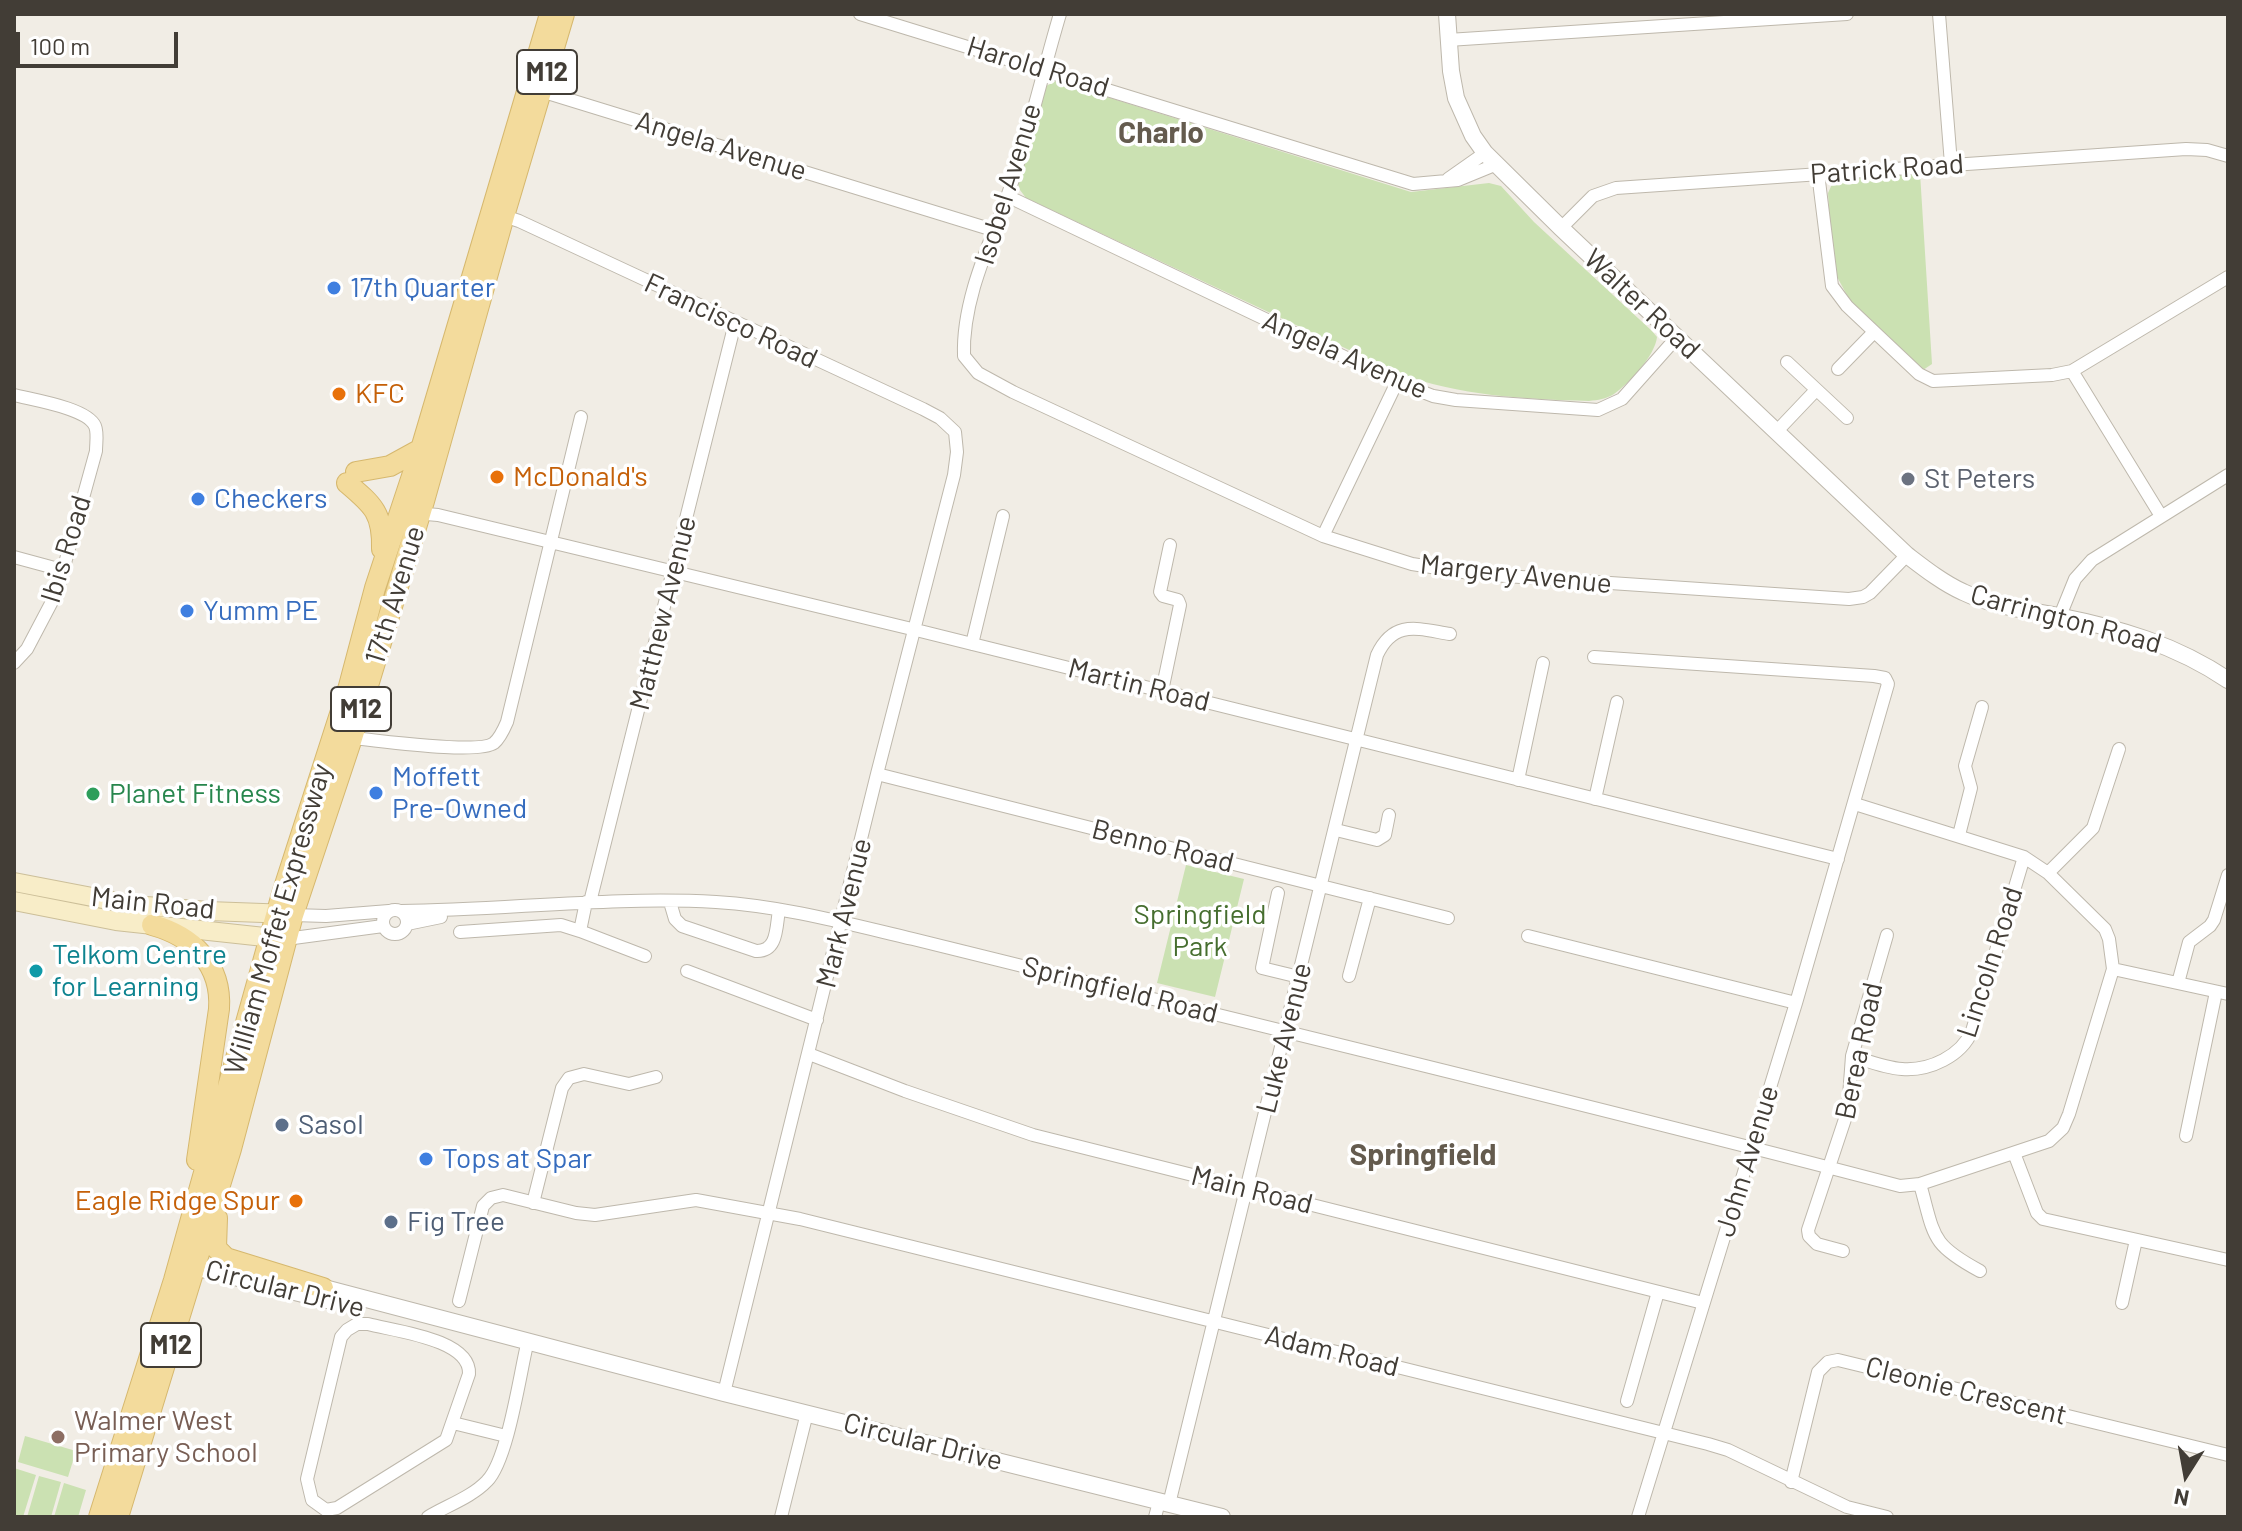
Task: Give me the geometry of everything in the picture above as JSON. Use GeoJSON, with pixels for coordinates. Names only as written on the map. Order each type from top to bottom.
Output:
{"type":"FeatureCollection","features":[{"type":"Feature","properties":{"kind":"main road","name":"William Moffet Expressway"},"geometry":{"type":"LineString","coordinates":[[285,914],[375,588],[418,506],[421,449],[550,14]]}},
{"type":"Feature","properties":{"kind":"main road","name":"17th Avenue"},"geometry":{"type":"LineString","coordinates":[[188,1260],[217,1194],[253,1073],[285,914],[352,738],[564,14]]}},
{"type":"Feature","properties":{"kind":"main road"},"geometry":{"type":"LineString","coordinates":[[375,588],[382,547],[380,519],[352,477],[390,466],[421,449]]}},
{"type":"Feature","properties":{"kind":"main road","name":"Main Road"},"geometry":{"type":"LineString","coordinates":[[14,882],[134,905],[285,914]]}},
{"type":"Feature","properties":{"kind":"main road","name":"Main Road"},"geometry":{"type":"LineString","coordinates":[[14,901],[72,914],[278,938]]}},
{"type":"Feature","properties":{"kind":"main road"},"geometry":{"type":"LineString","coordinates":[[152,925],[173,932],[198,948],[213,971],[219,990],[219,1009],[192,1186],[196,1202]]}},
{"type":"Feature","properties":{"kind":"main road","name":"William Moffet Expressway"},"geometry":{"type":"LineString","coordinates":[[118,1517],[188,1260],[196,1202],[278,938]]}},
{"type":"Feature","properties":{"kind":"main road"},"geometry":{"type":"LineString","coordinates":[[217,1194],[215,1241],[221,1254],[323,1288]]}},
{"type":"Feature","properties":{"kind":"main road","name":"William Moffet Expressway"},"geometry":{"type":"LineString","coordinates":[[99,1517],[188,1260]]}},
{"type":"Feature","properties":{"kind":"street","name":"Harold Road"},"geometry":{"type":"LineString","coordinates":[[860,14],[1413,184],[1446,181],[1491,159]]}},
{"type":"Feature","properties":{"kind":"street","name":"Isobel Avenue"},"geometry":{"type":"LineString","coordinates":[[964,356],[965,328],[1060,14]]}},
{"type":"Feature","properties":{"kind":"street","name":"Walter Road"},"geometry":{"type":"LineString","coordinates":[[1447,14],[1456,98],[1473,136],[1491,159],[1907,555]]}},
{"type":"Feature","properties":{"kind":"street"},"geometry":{"type":"LineString","coordinates":[[1610,14],[1611,30]]}},
{"type":"Feature","properties":{"kind":"street"},"geometry":{"type":"LineString","coordinates":[[1448,40],[1847,14]]}},
{"type":"Feature","properties":{"kind":"street"},"geometry":{"type":"LineString","coordinates":[[1939,14],[1951,164]]}},
{"type":"Feature","properties":{"kind":"street","name":"Angela Avenue"},"geometry":{"type":"LineString","coordinates":[[541,91],[993,230]]}},
{"type":"Feature","properties":{"kind":"street","name":"Patrick Road"},"geometry":{"type":"LineString","coordinates":[[1561,228],[1593,196],[1616,188],[2186,149],[2207,150],[2228,156]]}},
{"type":"Feature","properties":{"kind":"street"},"geometry":{"type":"LineString","coordinates":[[1818,173],[1832,286],[1838,297],[1919,374],[1933,381],[2052,375],[2072,371],[2228,277]]}},
{"type":"Feature","properties":{"kind":"street","name":"Angela Avenue"},"geometry":{"type":"LineString","coordinates":[[1007,196],[1397,382],[1433,396],[1598,410],[1622,399],[1678,336]]}},
{"type":"Feature","properties":{"kind":"street","name":"Francisco Road"},"geometry":{"type":"LineString","coordinates":[[504,216],[932,414],[955,432]]}},
{"type":"Feature","properties":{"kind":"street","name":"Matthew Avenue"},"geometry":{"type":"LineString","coordinates":[[580,931],[735,323]]}},
{"type":"Feature","properties":{"kind":"street"},"geometry":{"type":"LineString","coordinates":[[1838,369],[1874,332]]}},
{"type":"Feature","properties":{"kind":"street","name":"Margery Avenue"},"geometry":{"type":"LineString","coordinates":[[964,356],[978,373],[1013,392],[1323,536],[1412,564],[1476,574],[1849,599],[1870,593],[1907,555]]}},
{"type":"Feature","properties":{"kind":"street"},"geometry":{"type":"LineString","coordinates":[[1787,362],[1847,418]]}},
{"type":"Feature","properties":{"kind":"street"},"geometry":{"type":"LineString","coordinates":[[2072,371],[2161,516]]}},
{"type":"Feature","properties":{"kind":"street"},"geometry":{"type":"LineString","coordinates":[[1323,536],[1397,382]]}},
{"type":"Feature","properties":{"kind":"street"},"geometry":{"type":"LineString","coordinates":[[1777,431],[1816,390]]}},
{"type":"Feature","properties":{"kind":"street","name":"Ibis Road"},"geometry":{"type":"LineString","coordinates":[[14,395],[84,414],[95,425],[96,451],[53,600],[27,649],[14,663]]}},
{"type":"Feature","properties":{"kind":"street"},"geometry":{"type":"LineString","coordinates":[[352,738],[469,748],[493,744],[507,722],[581,417]]}},
{"type":"Feature","properties":{"kind":"street","name":"Mark Avenue"},"geometry":{"type":"LineString","coordinates":[[724,1393],[954,475],[957,452],[955,432]]}},
{"type":"Feature","properties":{"kind":"street"},"geometry":{"type":"LineString","coordinates":[[2060,616],[2081,569],[2228,475]]}},
{"type":"Feature","properties":{"kind":"street","name":"Martin Road"},"geometry":{"type":"LineString","coordinates":[[418,506],[550,542],[1838,859]]}},
{"type":"Feature","properties":{"kind":"street"},"geometry":{"type":"LineString","coordinates":[[972,644],[1003,516]]}},
{"type":"Feature","properties":{"kind":"street"},"geometry":{"type":"LineString","coordinates":[[1162,691],[1180,605],[1178,600],[1163,596],[1160,592],[1170,545]]}},
{"type":"Feature","properties":{"kind":"street","name":"Carrington Road"},"geometry":{"type":"LineString","coordinates":[[1907,555],[1963,592],[2004,606],[2148,638],[2201,662],[2228,680]]}},
{"type":"Feature","properties":{"kind":"street"},"geometry":{"type":"LineString","coordinates":[[14,557],[62,570]]}},
{"type":"Feature","properties":{"kind":"street","name":"Luke Avenue"},"geometry":{"type":"LineString","coordinates":[[1161,1507],[1214,1322],[1377,655],[1390,635],[1413,628],[1450,634]]}},
{"type":"Feature","properties":{"kind":"street","name":"John Avenue"},"geometry":{"type":"LineString","coordinates":[[1594,657],[1885,678],[1887,688],[1796,1003],[1638,1517]]}},
{"type":"Feature","properties":{"kind":"street"},"geometry":{"type":"LineString","coordinates":[[1518,780],[1543,663]]}},
{"type":"Feature","properties":{"kind":"street"},"geometry":{"type":"LineString","coordinates":[[1595,799],[1617,702]]}},
{"type":"Feature","properties":{"kind":"street"},"geometry":{"type":"LineString","coordinates":[[1959,835],[1971,788],[1965,766],[1982,707]]}},
{"type":"Feature","properties":{"kind":"street"},"geometry":{"type":"LineString","coordinates":[[2048,873],[2093,828],[2119,749]]}},
{"type":"Feature","properties":{"kind":"street","name":"Benno Road"},"geometry":{"type":"LineString","coordinates":[[877,774],[1448,918]]}},
{"type":"Feature","properties":{"kind":"street"},"geometry":{"type":"LineString","coordinates":[[1855,804],[2024,857],[2048,873],[2105,929],[2109,939],[2113,969],[2063,1128],[2049,1141],[1920,1184],[1938,1242],[1953,1256],[1980,1271]]}},
{"type":"Feature","properties":{"kind":"street"},"geometry":{"type":"LineString","coordinates":[[1336,830],[1377,840],[1385,835],[1389,815]]}},
{"type":"Feature","properties":{"kind":"street","name":"Lincoln Road"},"geometry":{"type":"LineString","coordinates":[[1852,1056],[1893,1068],[1910,1069],[1941,1060],[1960,1050],[1972,1031],[2024,857]]}},
{"type":"Feature","properties":{"kind":"street"},"geometry":{"type":"LineString","coordinates":[[2178,983],[2186,948],[2214,920],[2228,875]]}},
{"type":"Feature","properties":{"kind":"street"},"geometry":{"type":"LineString","coordinates":[[1278,893],[1262,968],[1299,977]]}},
{"type":"Feature","properties":{"kind":"street"},"geometry":{"type":"LineString","coordinates":[[1349,976],[1370,898]]}},
{"type":"Feature","properties":{"kind":"street","name":"Springfield Road"},"geometry":{"type":"LineString","coordinates":[[285,914],[326,916],[479,910],[588,902],[718,902],[779,910],[842,922],[1752,1146],[1900,1186],[1920,1184]]}},
{"type":"Feature","properties":{"kind":"street"},"geometry":{"type":"LineString","coordinates":[[670,902],[675,919],[682,926],[762,952],[773,944],[779,910]]}},
{"type":"Feature","properties":{"kind":"street","name":"Springfield Road"},"geometry":{"type":"LineString","coordinates":[[407,924],[479,910]]}},
{"type":"Feature","properties":{"kind":"street"},"geometry":{"type":"LineString","coordinates":[[395,911],[406,916],[407,924],[403,931],[396,934],[388,932],[383,926],[383,917],[395,911]]}},
{"type":"Feature","properties":{"kind":"street"},"geometry":{"type":"LineString","coordinates":[[460,932],[561,925],[645,956]]}},
{"type":"Feature","properties":{"kind":"street"},"geometry":{"type":"LineString","coordinates":[[278,938],[383,926]]}},
{"type":"Feature","properties":{"kind":"street","name":"Berea Road"},"geometry":{"type":"LineString","coordinates":[[1843,1251],[1817,1244],[1808,1234],[1850,1101],[1852,1056],[1887,935]]}},
{"type":"Feature","properties":{"kind":"street"},"geometry":{"type":"LineString","coordinates":[[1528,936],[1796,1003]]}},
{"type":"Feature","properties":{"kind":"street"},"geometry":{"type":"LineString","coordinates":[[2113,969],[2222,993],[2186,1136]]}},
{"type":"Feature","properties":{"kind":"street"},"geometry":{"type":"LineString","coordinates":[[687,971],[817,1020]]}},
{"type":"Feature","properties":{"kind":"street","name":"Main Road"},"geometry":{"type":"LineString","coordinates":[[809,1054],[994,1123],[1703,1303]]}},
{"type":"Feature","properties":{"kind":"street"},"geometry":{"type":"LineString","coordinates":[[533,1203],[566,1080],[577,1074],[629,1084],[656,1077]]}},
{"type":"Feature","properties":{"kind":"street"},"geometry":{"type":"LineString","coordinates":[[2014,1153],[2037,1213],[2043,1219],[2228,1260]]}},
{"type":"Feature","properties":{"kind":"street","name":"Adam Road"},"geometry":{"type":"LineString","coordinates":[[459,1301],[486,1202],[503,1195],[595,1215],[696,1200],[814,1223],[1728,1450],[1847,1507],[1887,1517]]}},
{"type":"Feature","properties":{"kind":"street"},"geometry":{"type":"LineString","coordinates":[[2122,1303],[2136,1240]]}},
{"type":"Feature","properties":{"kind":"street","name":"Circular Drive"},"geometry":{"type":"LineString","coordinates":[[188,1260],[323,1288],[1161,1507],[1222,1517]]}},
{"type":"Feature","properties":{"kind":"street","name":"Circular Drive"},"geometry":{"type":"LineString","coordinates":[[188,1260],[526,1349],[612,1369],[624,1367]]}},
{"type":"Feature","properties":{"kind":"street"},"geometry":{"type":"LineString","coordinates":[[1627,1401],[1658,1292]]}},
{"type":"Feature","properties":{"kind":"street"},"geometry":{"type":"LineString","coordinates":[[368,1324],[435,1341],[464,1356],[469,1365],[469,1374],[453,1423],[443,1444],[337,1508],[321,1509],[312,1500],[307,1479],[341,1337],[352,1327],[368,1324]]}},
{"type":"Feature","properties":{"kind":"street"},"geometry":{"type":"LineString","coordinates":[[428,1517],[490,1478],[506,1436],[526,1349]]}},
{"type":"Feature","properties":{"kind":"street","name":"Cleonie Crescent"},"geometry":{"type":"LineString","coordinates":[[1791,1482],[1818,1372],[1828,1362],[1838,1360],[2228,1455]]}},
{"type":"Feature","properties":{"kind":"street"},"geometry":{"type":"LineString","coordinates":[[781,1517],[807,1413]]}},
{"type":"Feature","properties":{"kind":"street"},"geometry":{"type":"LineString","coordinates":[[453,1423],[506,1436]]}},
{"type":"Feature","properties":{"kind":"street"},"geometry":{"type":"LineString","coordinates":[[450,1504],[458,1517]]}},
{"type":"Feature","properties":{"kind":"green space"},"geometry":{"type":"Polygon","coordinates":[[[1056,81],[1411,192],[1489,183],[1501,186],[1534,222],[1652,331],[1657,337],[1652,352],[1614,394],[1589,401],[1468,391],[1398,373],[1026,198],[1017,180],[1046,86],[1056,81]]]}},
{"type":"Feature","properties":{"kind":"green space"},"geometry":{"type":"Polygon","coordinates":[[[1920,173],[1932,364],[1923,370],[1849,299],[1835,273],[1828,193],[1833,182],[1840,178],[1920,173]]]}},
{"type":"Feature","properties":{"kind":"green space","name":"Springfield Park"},"geometry":{"type":"Polygon","coordinates":[[[1186,865],[1244,879],[1215,997],[1157,983],[1186,865]]]}},
{"type":"Feature","properties":{"kind":"green space"},"geometry":{"type":"Polygon","coordinates":[[[25,1436],[76,1451],[68,1477],[18,1462],[25,1436]]]}},
{"type":"Feature","properties":{"kind":"green space"},"geometry":{"type":"Polygon","coordinates":[[[14,1468],[36,1475],[23,1517],[14,1515],[14,1468]]]}},
{"type":"Feature","properties":{"kind":"green space"},"geometry":{"type":"Polygon","coordinates":[[[39,1476],[61,1482],[51,1517],[27,1517],[39,1476]]]}},
{"type":"Feature","properties":{"kind":"green space"},"geometry":{"type":"Polygon","coordinates":[[[64,1483],[86,1490],[78,1517],[54,1517],[64,1483]]]}},
{"type":"Feature","properties":{"kind":"place","name":"17th Quarter"},"geometry":{"type":"Point","coordinates":[334,288]}},
{"type":"Feature","properties":{"kind":"place","name":"KFC"},"geometry":{"type":"Point","coordinates":[339,394]}},
{"type":"Feature","properties":{"kind":"place","name":"McDonald's"},"geometry":{"type":"Point","coordinates":[497,477]}},
{"type":"Feature","properties":{"kind":"place","name":"St Peters"},"geometry":{"type":"Point","coordinates":[1908,479]}},
{"type":"Feature","properties":{"kind":"place","name":"Checkers"},"geometry":{"type":"Point","coordinates":[198,499]}},
{"type":"Feature","properties":{"kind":"place","name":"Yumm PE"},"geometry":{"type":"Point","coordinates":[187,611]}},
{"type":"Feature","properties":{"kind":"place","name":"Moffett Pre-Owned"},"geometry":{"type":"Point","coordinates":[376,793]}},
{"type":"Feature","properties":{"kind":"place","name":"Planet Fitness"},"geometry":{"type":"Point","coordinates":[93,794]}},
{"type":"Feature","properties":{"kind":"place","name":"Telkom Centre for Learning"},"geometry":{"type":"Point","coordinates":[36,971]}},
{"type":"Feature","properties":{"kind":"place","name":"Sasol"},"geometry":{"type":"Point","coordinates":[282,1125]}},
{"type":"Feature","properties":{"kind":"place","name":"Tops at Spar"},"geometry":{"type":"Point","coordinates":[426,1159]}},
{"type":"Feature","properties":{"kind":"place","name":"Eagle Ridge Spur"},"geometry":{"type":"Point","coordinates":[296,1201]}},
{"type":"Feature","properties":{"kind":"place","name":"Fig Tree"},"geometry":{"type":"Point","coordinates":[391,1222]}},
{"type":"Feature","properties":{"kind":"place","name":"Walmer West Primary School"},"geometry":{"type":"Point","coordinates":[58,1437]}},
{"type":"Feature","properties":{"kind":"district","name":"Charlo"},"geometry":{"type":"Point","coordinates":[1161,133]}},
{"type":"Feature","properties":{"kind":"district","name":"Springfield"},"geometry":{"type":"Point","coordinates":[1423,1155]}}]}
